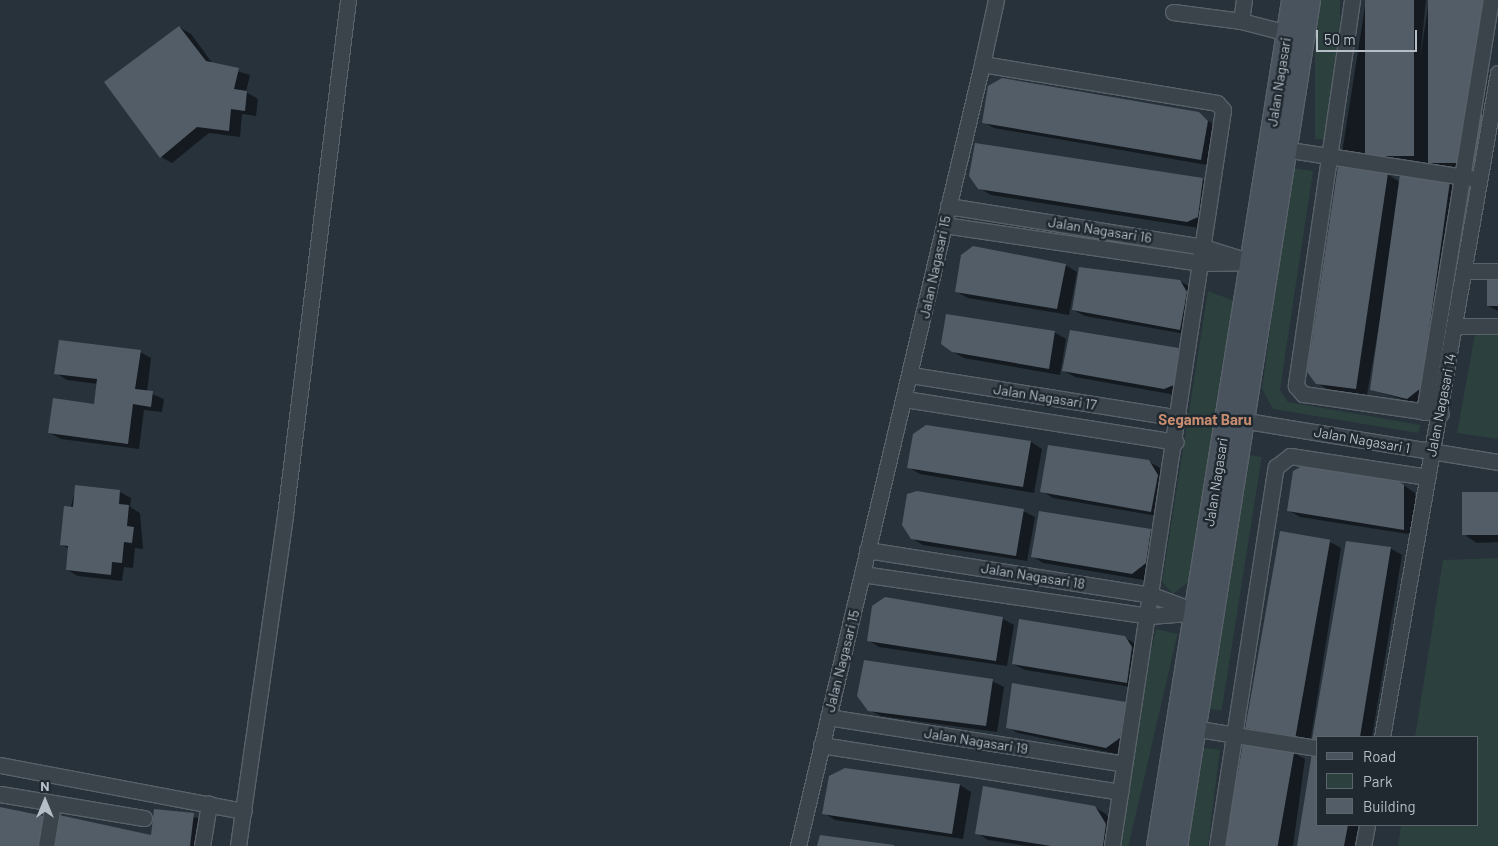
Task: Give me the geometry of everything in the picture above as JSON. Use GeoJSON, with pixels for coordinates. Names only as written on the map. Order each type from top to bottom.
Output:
{"type":"FeatureCollection","features":[{"type":"Feature","properties":{"kind":"street"},"geometry":{"type":"LineString","coordinates":[[238,846],[348,0]]}},
{"type":"Feature","properties":{"kind":"street","name":"Jalan Nagasari 15"},"geometry":{"type":"LineString","coordinates":[[798,846],[911,375],[996,0]]}},
{"type":"Feature","properties":{"kind":"street"},"geometry":{"type":"LineString","coordinates":[[1241,21],[1244,0]]}},
{"type":"Feature","properties":{"kind":"street","name":"Jalan Nagasari"},"geometry":{"type":"LineString","coordinates":[[1277,148],[1287,33],[1292,0]]}},
{"type":"Feature","properties":{"kind":"street","name":"Jalan Nagasari"},"geometry":{"type":"LineString","coordinates":[[1157,846],[1184,727],[1205,612],[1277,148],[1309,0]]}},
{"type":"Feature","properties":{"kind":"street"},"geometry":{"type":"LineString","coordinates":[[1352,0],[1326,156],[1296,386],[1303,394],[1441,414]]}},
{"type":"Feature","properties":{"kind":"street","name":"Jalan Nagasari 14"},"geometry":{"type":"LineString","coordinates":[[1424,412],[1491,0]]}},
{"type":"Feature","properties":{"kind":"street"},"geometry":{"type":"LineString","coordinates":[[1173,12],[1241,21],[1287,33]]}},
{"type":"Feature","properties":{"kind":"street"},"geometry":{"type":"LineString","coordinates":[[982,64],[1222,106],[1180,418],[1112,846]]}},
{"type":"Feature","properties":{"kind":"street","name":"Jalan Nagasari 14"},"geometry":{"type":"LineString","coordinates":[[1382,736],[1432,452],[1441,414],[1480,180],[1495,106],[1498,73]]}},
{"type":"Feature","properties":{"kind":"street"},"geometry":{"type":"LineString","coordinates":[[1277,148],[1480,180]]}},
{"type":"Feature","properties":{"kind":"street","name":"Jalan Nagasari 16"},"geometry":{"type":"LineString","coordinates":[[948,206],[1203,247],[1258,262]]}},
{"type":"Feature","properties":{"kind":"street"},"geometry":{"type":"LineString","coordinates":[[944,225],[1201,263],[1258,262]]}},
{"type":"Feature","properties":{"kind":"street"},"geometry":{"type":"LineString","coordinates":[[1465,271],[1498,271]]}},
{"type":"Feature","properties":{"kind":"street"},"geometry":{"type":"LineString","coordinates":[[1456,326],[1498,326]]}},
{"type":"Feature","properties":{"kind":"street","name":"Jalan Nagasari 17"},"geometry":{"type":"LineString","coordinates":[[911,375],[1180,418]]}},
{"type":"Feature","properties":{"kind":"street"},"geometry":{"type":"LineString","coordinates":[[905,399],[1176,442]]}},
{"type":"Feature","properties":{"kind":"street","name":"Jalan Nagasari 1"},"geometry":{"type":"LineString","coordinates":[[1235,419],[1498,462]]}},
{"type":"Feature","properties":{"kind":"street","name":"Jalan Nagasari 1"},"geometry":{"type":"LineString","coordinates":[[1232,735],[1274,473],[1281,459],[1290,456],[1428,476]]}},
{"type":"Feature","properties":{"kind":"street","name":"Jalan Nagasari 18"},"geometry":{"type":"LineString","coordinates":[[868,550],[1152,596],[1205,612]]}},
{"type":"Feature","properties":{"kind":"street"},"geometry":{"type":"LineString","coordinates":[[862,574],[1149,616],[1205,612]]}},
{"type":"Feature","properties":{"kind":"street","name":"Jalan Nagasari 19"},"geometry":{"type":"LineString","coordinates":[[828,717],[1124,764]]}},
{"type":"Feature","properties":{"kind":"street"},"geometry":{"type":"LineString","coordinates":[[1184,727],[1316,748]]}},
{"type":"Feature","properties":{"kind":"street","name":"Jalan Nagasari"},"geometry":{"type":"LineString","coordinates":[[1176,846],[1184,727]]}},
{"type":"Feature","properties":{"kind":"street"},"geometry":{"type":"LineString","coordinates":[[1217,846],[1232,735]]}},
{"type":"Feature","properties":{"kind":"street"},"geometry":{"type":"LineString","coordinates":[[821,745],[1120,792]]}},
{"type":"Feature","properties":{"kind":"street"},"geometry":{"type":"LineString","coordinates":[[0,765],[244,811]]}},
{"type":"Feature","properties":{"kind":"street"},"geometry":{"type":"LineString","coordinates":[[0,794],[144,818]]}},
{"type":"Feature","properties":{"kind":"street"},"geometry":{"type":"LineString","coordinates":[[46,846],[53,804]]}},
{"type":"Feature","properties":{"kind":"street"},"geometry":{"type":"LineString","coordinates":[[202,846],[208,804]]}},
{"type":"Feature","properties":{"kind":"street"},"geometry":{"type":"LineString","coordinates":[[1363,846],[1367,826]]}},
{"type":"Feature","properties":{"kind":"green space"},"geometry":{"type":"Polygon","coordinates":[[[1315,0],[1340,0],[1340,139],[1315,139],[1315,0]]]}},
{"type":"Feature","properties":{"kind":"green space"},"geometry":{"type":"Polygon","coordinates":[[[1292,168],[1313,171],[1280,390],[1288,402],[1421,425],[1418,433],[1273,409],[1262,389],[1292,168]]]}},
{"type":"Feature","properties":{"kind":"green space"},"geometry":{"type":"Polygon","coordinates":[[[1208,291],[1235,301],[1191,580],[1173,594],[1162,582],[1208,291]]]}},
{"type":"Feature","properties":{"kind":"green space"},"geometry":{"type":"Polygon","coordinates":[[[1475,334],[1498,334],[1498,439],[1457,433],[1475,334]]]}},
{"type":"Feature","properties":{"kind":"green space"},"geometry":{"type":"Polygon","coordinates":[[[1243,454],[1262,457],[1222,711],[1203,708],[1243,454]]]}},
{"type":"Feature","properties":{"kind":"green space"},"geometry":{"type":"Polygon","coordinates":[[[1498,558],[1498,846],[1398,846],[1401,826],[1478,826],[1478,736],[1415,736],[1443,560],[1498,558]]]}},
{"type":"Feature","properties":{"kind":"green space"},"geometry":{"type":"Polygon","coordinates":[[[1156,629],[1177,634],[1128,846],[1107,843],[1156,629]]]}},
{"type":"Feature","properties":{"kind":"green space"},"geometry":{"type":"Polygon","coordinates":[[[1197,747],[1220,750],[1208,846],[1185,846],[1197,747]]]}},
{"type":"Feature","properties":{"kind":"building"},"geometry":{"type":"Polygon","coordinates":[[[1365,0],[1414,0],[1414,156],[1365,156],[1365,0]]]}},
{"type":"Feature","properties":{"kind":"building"},"geometry":{"type":"Polygon","coordinates":[[[1428,0],[1482,0],[1482,163],[1428,163],[1428,0]]]}},
{"type":"Feature","properties":{"kind":"building"},"geometry":{"type":"Polygon","coordinates":[[[179,26],[206,61],[239,68],[234,89],[247,91],[245,111],[231,109],[229,131],[197,127],[160,158],[104,82],[179,26]]]}},
{"type":"Feature","properties":{"kind":"building"},"geometry":{"type":"Polygon","coordinates":[[[1002,78],[1199,112],[1208,121],[1201,160],[982,123],[988,86],[1002,78]]]}},
{"type":"Feature","properties":{"kind":"building"},"geometry":{"type":"Polygon","coordinates":[[[975,143],[1203,178],[1198,217],[1187,222],[978,189],[969,176],[975,143]]]}},
{"type":"Feature","properties":{"kind":"building"},"geometry":{"type":"Polygon","coordinates":[[[1338,166],[1388,173],[1356,389],[1316,384],[1307,372],[1338,166]]]}},
{"type":"Feature","properties":{"kind":"building"},"geometry":{"type":"Polygon","coordinates":[[[1400,174],[1450,181],[1421,388],[1407,399],[1370,390],[1400,174]]]}},
{"type":"Feature","properties":{"kind":"building"},"geometry":{"type":"Polygon","coordinates":[[[973,246],[1066,264],[1057,309],[955,292],[961,255],[973,246]]]}},
{"type":"Feature","properties":{"kind":"building"},"geometry":{"type":"Polygon","coordinates":[[[1079,267],[1180,280],[1187,292],[1180,330],[1072,310],[1079,267]]]}},
{"type":"Feature","properties":{"kind":"building"},"geometry":{"type":"Polygon","coordinates":[[[1487,279],[1498,279],[1498,306],[1487,306],[1487,279]]]}},
{"type":"Feature","properties":{"kind":"building"},"geometry":{"type":"Polygon","coordinates":[[[946,314],[1055,331],[1049,369],[952,352],[941,344],[946,314]]]}},
{"type":"Feature","properties":{"kind":"building"},"geometry":{"type":"Polygon","coordinates":[[[1070,330],[1179,348],[1174,385],[1164,389],[1062,371],[1070,330]]]}},
{"type":"Feature","properties":{"kind":"building"},"geometry":{"type":"Polygon","coordinates":[[[59,340],[141,350],[135,389],[153,391],[151,407],[133,404],[128,444],[48,433],[53,398],[94,404],[97,379],[54,374],[59,340]]]}},
{"type":"Feature","properties":{"kind":"building"},"geometry":{"type":"Polygon","coordinates":[[[926,425],[1031,441],[1023,487],[907,468],[913,434],[926,425]]]}},
{"type":"Feature","properties":{"kind":"building"},"geometry":{"type":"Polygon","coordinates":[[[1048,445],[1149,460],[1158,475],[1151,512],[1040,492],[1048,445]]]}},
{"type":"Feature","properties":{"kind":"building"},"geometry":{"type":"Polygon","coordinates":[[[1306,464],[1395,478],[1404,485],[1404,530],[1287,511],[1293,471],[1306,464]]]}},
{"type":"Feature","properties":{"kind":"building"},"geometry":{"type":"Polygon","coordinates":[[[75,485],[120,490],[119,504],[129,505],[127,526],[134,527],[132,543],[124,542],[122,563],[112,562],[111,575],[66,570],[68,546],[60,545],[64,506],[73,507],[75,485]]]}},
{"type":"Feature","properties":{"kind":"building"},"geometry":{"type":"Polygon","coordinates":[[[917,491],[1024,509],[1016,556],[911,539],[902,525],[907,494],[917,491]]]}},
{"type":"Feature","properties":{"kind":"building"},"geometry":{"type":"Polygon","coordinates":[[[1462,492],[1498,492],[1498,535],[1462,535],[1462,492]]]}},
{"type":"Feature","properties":{"kind":"building"},"geometry":{"type":"Polygon","coordinates":[[[1039,511],[1151,529],[1146,563],[1132,574],[1031,557],[1039,511]]]}},
{"type":"Feature","properties":{"kind":"building"},"geometry":{"type":"Polygon","coordinates":[[[1280,531],[1330,540],[1295,737],[1245,728],[1280,531]]]}},
{"type":"Feature","properties":{"kind":"building"},"geometry":{"type":"Polygon","coordinates":[[[1346,541],[1391,547],[1360,736],[1316,736],[1316,740],[1312,739],[1346,541]]]}},
{"type":"Feature","properties":{"kind":"building"},"geometry":{"type":"Polygon","coordinates":[[[885,597],[1003,617],[996,661],[867,641],[872,606],[885,597]]]}},
{"type":"Feature","properties":{"kind":"building"},"geometry":{"type":"Polygon","coordinates":[[[1019,619],[1125,636],[1132,647],[1127,683],[1012,664],[1019,619]]]}},
{"type":"Feature","properties":{"kind":"building"},"geometry":{"type":"Polygon","coordinates":[[[864,660],[993,679],[986,726],[868,711],[857,696],[864,660]]]}},
{"type":"Feature","properties":{"kind":"building"},"geometry":{"type":"Polygon","coordinates":[[[1012,683],[1126,702],[1120,738],[1106,748],[1006,728],[1012,683]]]}},
{"type":"Feature","properties":{"kind":"building"},"geometry":{"type":"Polygon","coordinates":[[[1243,743],[1294,752],[1278,846],[1225,845],[1243,743]]]}},
{"type":"Feature","properties":{"kind":"building"},"geometry":{"type":"Polygon","coordinates":[[[1312,753],[1316,754],[1316,826],[1348,826],[1344,846],[1297,846],[1312,753]]]}},
{"type":"Feature","properties":{"kind":"building"},"geometry":{"type":"Polygon","coordinates":[[[845,768],[960,784],[952,834],[822,814],[829,776],[845,768]]]}},
{"type":"Feature","properties":{"kind":"building"},"geometry":{"type":"Polygon","coordinates":[[[983,786],[1095,806],[1106,824],[1103,846],[1051,846],[975,834],[983,786]]]}},
{"type":"Feature","properties":{"kind":"building"},"geometry":{"type":"Polygon","coordinates":[[[0,807],[44,816],[39,846],[0,846],[0,807]]]}},
{"type":"Feature","properties":{"kind":"building"},"geometry":{"type":"Polygon","coordinates":[[[154,809],[194,813],[190,846],[53,846],[59,815],[151,835],[154,809]]]}},
{"type":"Feature","properties":{"kind":"building"},"geometry":{"type":"Polygon","coordinates":[[[820,835],[894,845],[894,846],[817,846],[820,835]]]}},
{"type":"Feature","properties":{"kind":"district","name":"Segamat Baru"},"geometry":{"type":"Point","coordinates":[1205,420]}}]}
